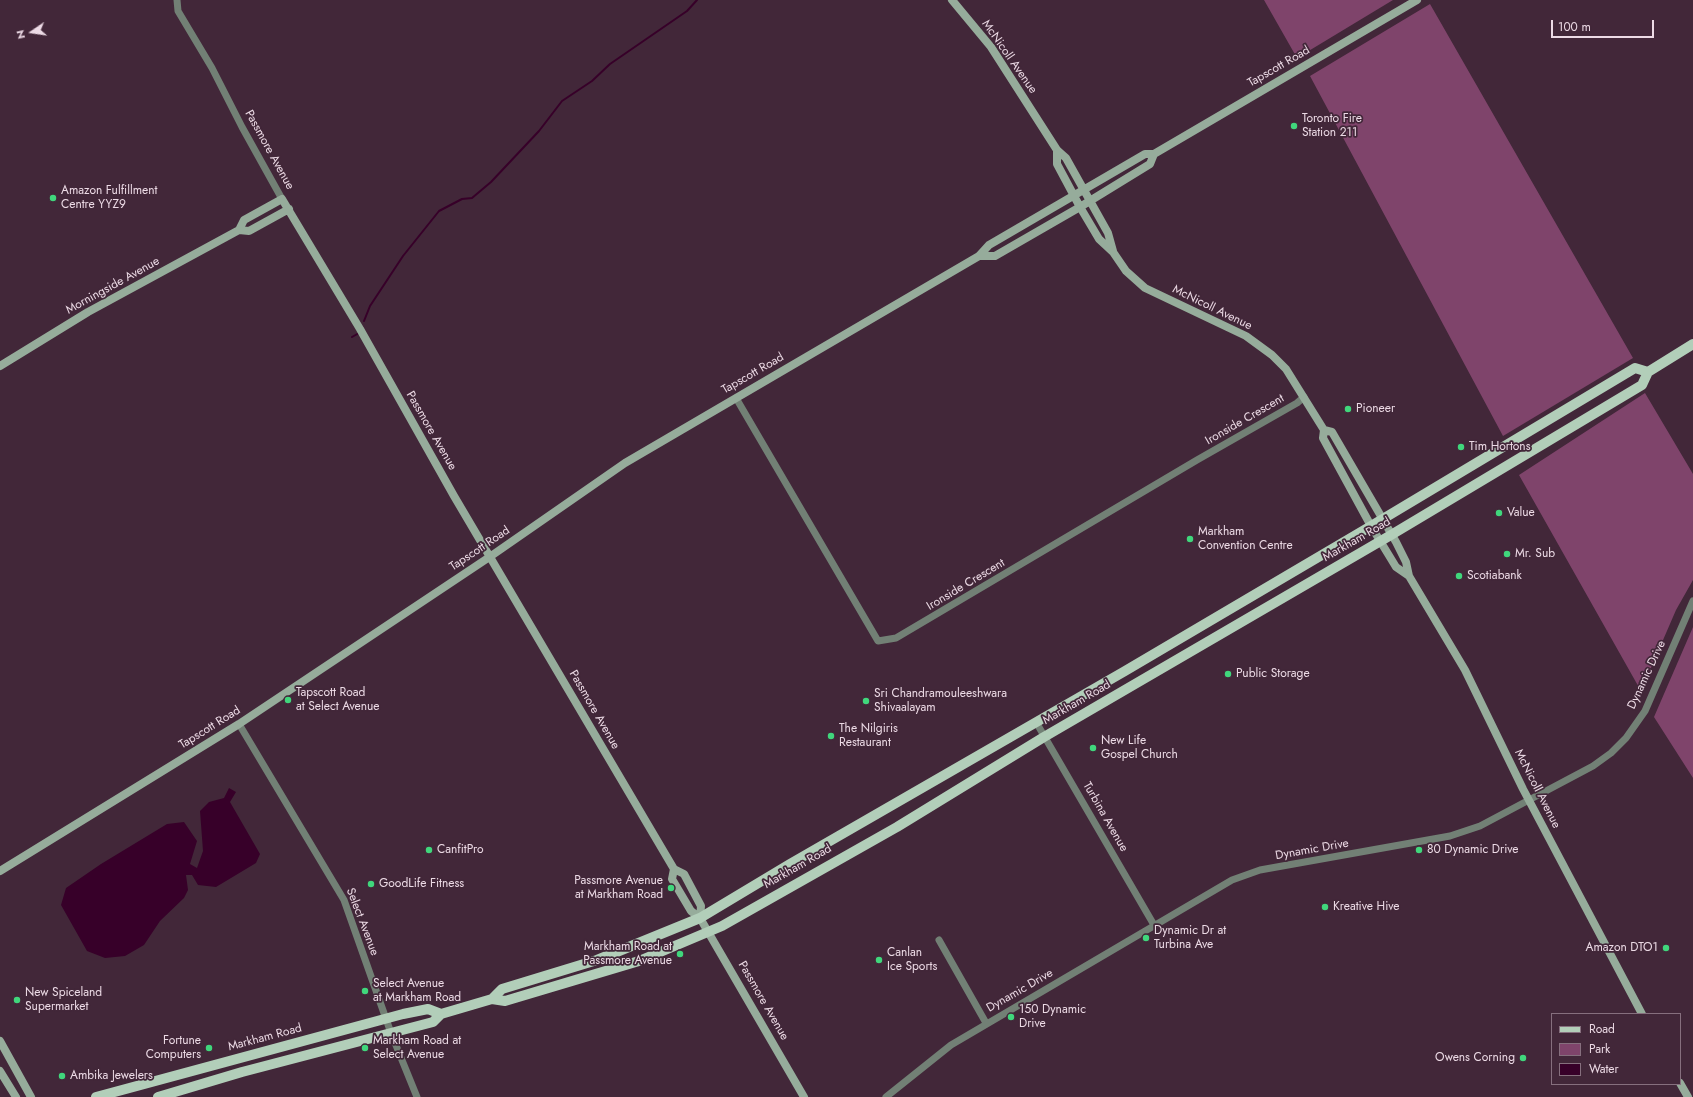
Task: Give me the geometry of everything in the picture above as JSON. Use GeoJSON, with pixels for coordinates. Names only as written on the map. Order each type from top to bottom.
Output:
{"type":"FeatureCollection","features":[{"type":"Feature","properties":{"kind":"main road","name":"Markham Road"},"geometry":{"type":"LineString","coordinates":[[492,999],[505,1002],[632,963],[694,936],[722,926],[902,824],[1044,737],[1391,535],[1642,385],[1648,372],[1693,344]]}},
{"type":"Feature","properties":{"kind":"main road","name":"Markham Road"},"geometry":{"type":"LineString","coordinates":[[158,1097],[391,1032],[433,1022],[441,1014],[492,999],[502,989],[597,960],[700,918],[777,871],[1382,520],[1634,368],[1648,372]]}},
{"type":"Feature","properties":{"kind":"main road","name":"Markham Road"},"geometry":{"type":"LineString","coordinates":[[96,1097],[386,1018],[428,1008],[441,1014]]}},
{"type":"Feature","properties":{"kind":"street","name":"Passmore Avenue"},"geometry":{"type":"LineString","coordinates":[[177,0],[178,11],[212,68],[242,128],[288,209],[360,329],[454,496],[491,556],[674,869],[684,874],[701,906],[700,918]]}},
{"type":"Feature","properties":{"kind":"street","name":"McNicoll Avenue"},"geometry":{"type":"LineString","coordinates":[[952,0],[991,47],[1057,150],[1066,158],[1089,202],[1108,233],[1113,252]]}},
{"type":"Feature","properties":{"kind":"street","name":"Tapscott Road"},"geometry":{"type":"LineString","coordinates":[[0,871],[239,724],[491,556],[625,462],[979,256],[989,245],[1083,190],[1145,154],[1154,154],[1417,0]]}},
{"type":"Feature","properties":{"kind":"street","name":"McNicoll Avenue"},"geometry":{"type":"LineString","coordinates":[[1057,150],[1057,164],[1073,196],[1099,239],[1113,252],[1126,271],[1145,288],[1246,336],[1272,355],[1286,369],[1324,430],[1323,438],[1371,526],[1396,567],[1409,576]]}},
{"type":"Feature","properties":{"kind":"street","name":"Tapscott Road"},"geometry":{"type":"LineString","coordinates":[[979,256],[995,256],[1089,202],[1150,164],[1154,154]]}},
{"type":"Feature","properties":{"kind":"street","name":"Morningside Avenue"},"geometry":{"type":"LineString","coordinates":[[239,230],[244,220],[282,198]]}},
{"type":"Feature","properties":{"kind":"street","name":"Morningside Avenue"},"geometry":{"type":"LineString","coordinates":[[0,366],[88,312],[239,230],[249,231],[288,209]]}},
{"type":"Feature","properties":{"kind":"street","name":"Ironside Crescent"},"geometry":{"type":"LineString","coordinates":[[736,398],[878,641],[896,638],[1297,403],[1304,397]]}},
{"type":"Feature","properties":{"kind":"street","name":"McNicoll Avenue"},"geometry":{"type":"LineString","coordinates":[[1324,430],[1332,432],[1406,562],[1409,576],[1465,670],[1529,799],[1641,1013]]}},
{"type":"Feature","properties":{"kind":"street","name":"Dynamic Drive"},"geometry":{"type":"LineString","coordinates":[[886,1097],[951,1045],[986,1023],[1223,885],[1260,870],[1450,836],[1480,826],[1593,766],[1611,753],[1626,738],[1645,711],[1693,601]]}},
{"type":"Feature","properties":{"kind":"street","name":"Turbina Avenue"},"geometry":{"type":"LineString","coordinates":[[1036,722],[1154,925]]}},
{"type":"Feature","properties":{"kind":"street","name":"Select Avenue"},"geometry":{"type":"LineString","coordinates":[[239,724],[344,900],[391,1032],[417,1097]]}},
{"type":"Feature","properties":{"kind":"street","name":"Passmore Avenue"},"geometry":{"type":"LineString","coordinates":[[674,869],[672,879],[690,911],[700,918],[804,1097]]}},
{"type":"Feature","properties":{"kind":"street"},"geometry":{"type":"LineString","coordinates":[[938,940],[986,1023]]}},
{"type":"Feature","properties":{"kind":"street"},"geometry":{"type":"LineString","coordinates":[[0,1041],[31,1097]]}},
{"type":"Feature","properties":{"kind":"street"},"geometry":{"type":"LineString","coordinates":[[0,1071],[16,1097]]}},
{"type":"Feature","properties":{"kind":"street"},"geometry":{"type":"LineString","coordinates":[[1681,1085],[1688,1097]]}},
{"type":"Feature","properties":{"kind":"green space"},"geometry":{"type":"Polygon","coordinates":[[[1264,0],[1393,0],[1297,58],[1264,0]]]}},
{"type":"Feature","properties":{"kind":"green space"},"geometry":{"type":"Polygon","coordinates":[[[1430,4],[1633,358],[1503,436],[1310,76],[1430,4]]]}},
{"type":"Feature","properties":{"kind":"green space"},"geometry":{"type":"Polygon","coordinates":[[[1645,393],[1693,474],[1693,580],[1676,610],[1641,691],[1519,475],[1645,393]]]}},
{"type":"Feature","properties":{"kind":"green space"},"geometry":{"type":"Polygon","coordinates":[[[1693,627],[1693,778],[1654,717],[1693,627]]]}},
{"type":"Feature","properties":{"kind":"water"},"geometry":{"type":"Polygon","coordinates":[[[229,788],[236,792],[230,802],[260,854],[256,863],[216,887],[198,885],[192,875],[186,875],[188,890],[184,898],[160,921],[144,945],[125,956],[105,958],[87,951],[61,905],[66,888],[101,864],[167,824],[184,822],[197,841],[190,864],[197,868],[203,851],[200,811],[209,802],[224,798],[229,788]]]}},
{"type":"Feature","properties":{"kind":"waterway"},"geometry":{"type":"LineString","coordinates":[[364,321],[370,306],[403,256],[439,211],[462,199],[472,198],[491,182],[539,131],[562,101],[592,81],[610,64],[687,11],[697,0]]}},
{"type":"Feature","properties":{"kind":"waterway"},"geometry":{"type":"LineString","coordinates":[[352,337],[359,333]]}},
{"type":"Feature","properties":{"kind":"place","name":"Toronto Fire Station 211"},"geometry":{"type":"Point","coordinates":[1294,126]}},
{"type":"Feature","properties":{"kind":"place","name":"Amazon Fulfillment Centre YYZ9"},"geometry":{"type":"Point","coordinates":[53,198]}},
{"type":"Feature","properties":{"kind":"place","name":"Pioneer"},"geometry":{"type":"Point","coordinates":[1348,409]}},
{"type":"Feature","properties":{"kind":"place","name":"Tim Hortons"},"geometry":{"type":"Point","coordinates":[1461,447]}},
{"type":"Feature","properties":{"kind":"place","name":"Value"},"geometry":{"type":"Point","coordinates":[1499,513]}},
{"type":"Feature","properties":{"kind":"place","name":"Markham Convention Centre"},"geometry":{"type":"Point","coordinates":[1190,539]}},
{"type":"Feature","properties":{"kind":"place","name":"Mr. Sub"},"geometry":{"type":"Point","coordinates":[1507,554]}},
{"type":"Feature","properties":{"kind":"place","name":"Scotiabank"},"geometry":{"type":"Point","coordinates":[1459,576]}},
{"type":"Feature","properties":{"kind":"place","name":"Public Storage"},"geometry":{"type":"Point","coordinates":[1228,674]}},
{"type":"Feature","properties":{"kind":"place","name":"Tapscott Road at Select Avenue"},"geometry":{"type":"Point","coordinates":[288,700]}},
{"type":"Feature","properties":{"kind":"place","name":"Sri Chandramouleeshwara Shivaalayam"},"geometry":{"type":"Point","coordinates":[866,701]}},
{"type":"Feature","properties":{"kind":"place","name":"The Nilgiris Restaurant"},"geometry":{"type":"Point","coordinates":[831,736]}},
{"type":"Feature","properties":{"kind":"place","name":"New Life Gospel Church"},"geometry":{"type":"Point","coordinates":[1093,748]}},
{"type":"Feature","properties":{"kind":"place","name":"CanfitPro"},"geometry":{"type":"Point","coordinates":[429,850]}},
{"type":"Feature","properties":{"kind":"place","name":"80 Dynamic Drive"},"geometry":{"type":"Point","coordinates":[1419,850]}},
{"type":"Feature","properties":{"kind":"place","name":"GoodLife Fitness"},"geometry":{"type":"Point","coordinates":[371,884]}},
{"type":"Feature","properties":{"kind":"place","name":"Passmore Avenue at Markham Road"},"geometry":{"type":"Point","coordinates":[671,888]}},
{"type":"Feature","properties":{"kind":"place","name":"Kreative Hive"},"geometry":{"type":"Point","coordinates":[1325,907]}},
{"type":"Feature","properties":{"kind":"place","name":"Dynamic Dr at Turbina Ave"},"geometry":{"type":"Point","coordinates":[1146,938]}},
{"type":"Feature","properties":{"kind":"place","name":"Amazon DTO1"},"geometry":{"type":"Point","coordinates":[1666,948]}},
{"type":"Feature","properties":{"kind":"place","name":"Markham Road at Passmore Avenue"},"geometry":{"type":"Point","coordinates":[680,954]}},
{"type":"Feature","properties":{"kind":"place","name":"Canlan Ice Sports"},"geometry":{"type":"Point","coordinates":[879,960]}},
{"type":"Feature","properties":{"kind":"place","name":"Select Avenue at Markham Road"},"geometry":{"type":"Point","coordinates":[365,991]}},
{"type":"Feature","properties":{"kind":"place","name":"New Spiceland Supermarket"},"geometry":{"type":"Point","coordinates":[17,1000]}},
{"type":"Feature","properties":{"kind":"place","name":"150 Dynamic Drive"},"geometry":{"type":"Point","coordinates":[1011,1017]}},
{"type":"Feature","properties":{"kind":"place","name":"Fortune Computers"},"geometry":{"type":"Point","coordinates":[209,1048]}},
{"type":"Feature","properties":{"kind":"place","name":"Markham Road at Select Avenue"},"geometry":{"type":"Point","coordinates":[365,1048]}},
{"type":"Feature","properties":{"kind":"place","name":"Owens Corning"},"geometry":{"type":"Point","coordinates":[1523,1058]}},
{"type":"Feature","properties":{"kind":"place","name":"Ambika Jewelers"},"geometry":{"type":"Point","coordinates":[62,1076]}}]}
